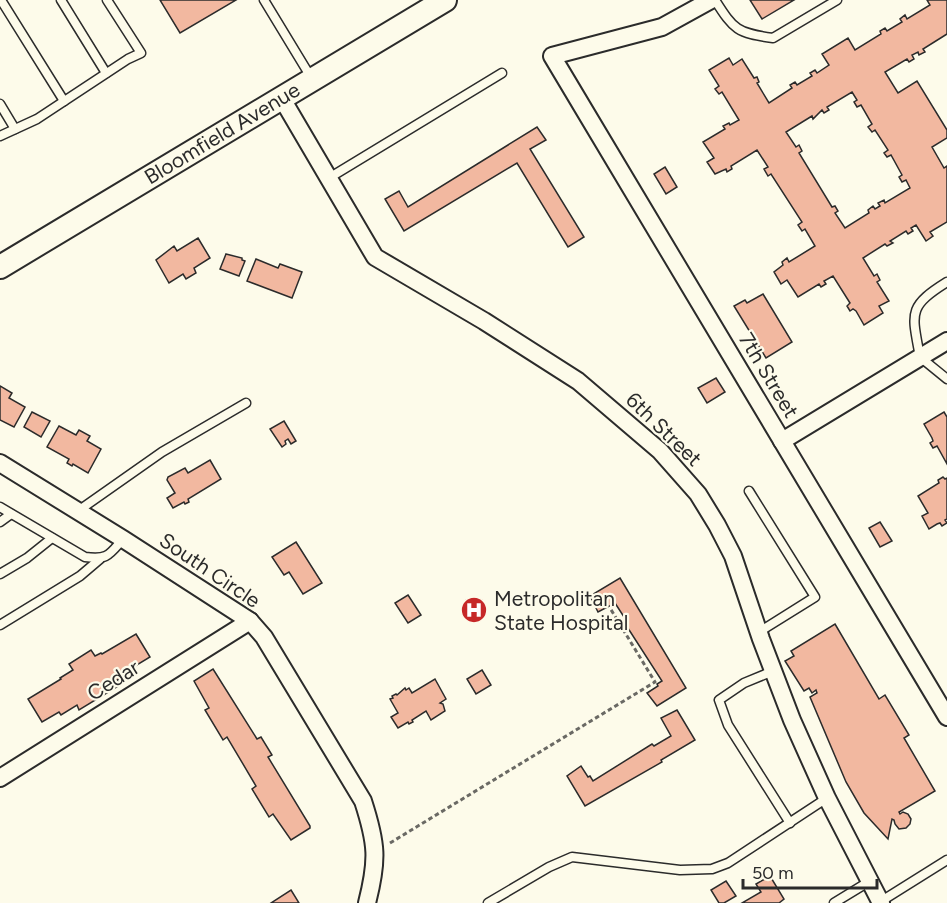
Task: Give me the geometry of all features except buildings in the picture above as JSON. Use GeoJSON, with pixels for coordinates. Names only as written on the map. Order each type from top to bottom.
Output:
{"type":"FeatureCollection","features":[{"type":"Feature","properties":{"kind":"main road","name":"Bloomfield Avenue"},"geometry":{"type":"LineString","coordinates":[[0,267],[436,2]]}},
{"type":"Feature","properties":{"kind":"street","name":"7th Street"},"geometry":{"type":"LineString","coordinates":[[713,0],[662,27],[552,56],[947,717]]}},
{"type":"Feature","properties":{"kind":"street","name":"6th Street"},"geometry":{"type":"LineString","coordinates":[[281,98],[375,256],[484,321],[578,381],[660,451],[698,494],[733,556],[792,720],[827,798],[880,902]]}},
{"type":"Feature","properties":{"kind":"street"},"geometry":{"type":"LineString","coordinates":[[782,441],[947,341]]}},
{"type":"Feature","properties":{"kind":"street","name":"South Circle"},"geometry":{"type":"LineString","coordinates":[[0,463],[250,621],[264,637],[363,801],[372,827],[375,851],[367,903]]}},
{"type":"Feature","properties":{"kind":"street","name":"Cedar"},"geometry":{"type":"LineString","coordinates":[[0,778],[250,621]]}},
{"type":"Feature","properties":{"kind":"lane"},"geometry":{"type":"LineString","coordinates":[[2,0],[64,101]]}},
{"type":"Feature","properties":{"kind":"lane"},"geometry":{"type":"LineString","coordinates":[[61,0],[106,73]]}},
{"type":"Feature","properties":{"kind":"lane"},"geometry":{"type":"LineString","coordinates":[[0,136],[37,119],[141,52],[107,0]]}},
{"type":"Feature","properties":{"kind":"lane"},"geometry":{"type":"LineString","coordinates":[[264,0],[312,79]]}},
{"type":"Feature","properties":{"kind":"lane"},"geometry":{"type":"LineString","coordinates":[[713,0],[729,22],[740,32],[773,38],[837,0]]}},
{"type":"Feature","properties":{"kind":"lane"},"geometry":{"type":"LineString","coordinates":[[329,178],[502,73]]}},
{"type":"Feature","properties":{"kind":"lane"},"geometry":{"type":"LineString","coordinates":[[0,104],[15,129]]}},
{"type":"Feature","properties":{"kind":"lane"},"geometry":{"type":"LineString","coordinates":[[947,282],[925,296],[916,308],[915,327],[921,357],[947,379]]}},
{"type":"Feature","properties":{"kind":"lane"},"geometry":{"type":"LineString","coordinates":[[78,512],[162,452],[246,403]]}},
{"type":"Feature","properties":{"kind":"lane"},"geometry":{"type":"LineString","coordinates":[[749,491],[815,597],[759,632]]}},
{"type":"Feature","properties":{"kind":"lane"},"geometry":{"type":"LineString","coordinates":[[0,507],[85,557],[100,559]]}},
{"type":"Feature","properties":{"kind":"lane"},"geometry":{"type":"LineString","coordinates":[[0,522],[11,514]]}},
{"type":"Feature","properties":{"kind":"lane"},"geometry":{"type":"LineString","coordinates":[[0,574],[27,558],[52,538]]}},
{"type":"Feature","properties":{"kind":"lane"},"geometry":{"type":"LineString","coordinates":[[0,626],[80,576],[111,553],[123,539]]}},
{"type":"Feature","properties":{"kind":"lane"},"geometry":{"type":"LineString","coordinates":[[773,671],[744,683],[719,700],[728,725],[789,823]]}},
{"type":"Feature","properties":{"kind":"lane"},"geometry":{"type":"LineString","coordinates":[[488,903],[549,867],[572,857],[680,870],[712,869],[728,863],[827,798]]}},
{"type":"Feature","properties":{"kind":"lane"},"geometry":{"type":"LineString","coordinates":[[880,902],[947,860]]}},
{"type":"Feature","properties":{"kind":"lane"},"geometry":{"type":"LineString","coordinates":[[834,903],[870,881]]}},
{"type":"Feature","properties":{"kind":"path"},"geometry":{"type":"LineString","coordinates":[[375,851],[655,682],[610,608]]}},
{"type":"Feature","properties":{"kind":"place","name":"Metropolitan State Hospital"},"geometry":{"type":"Point","coordinates":[474,610]}}]}
